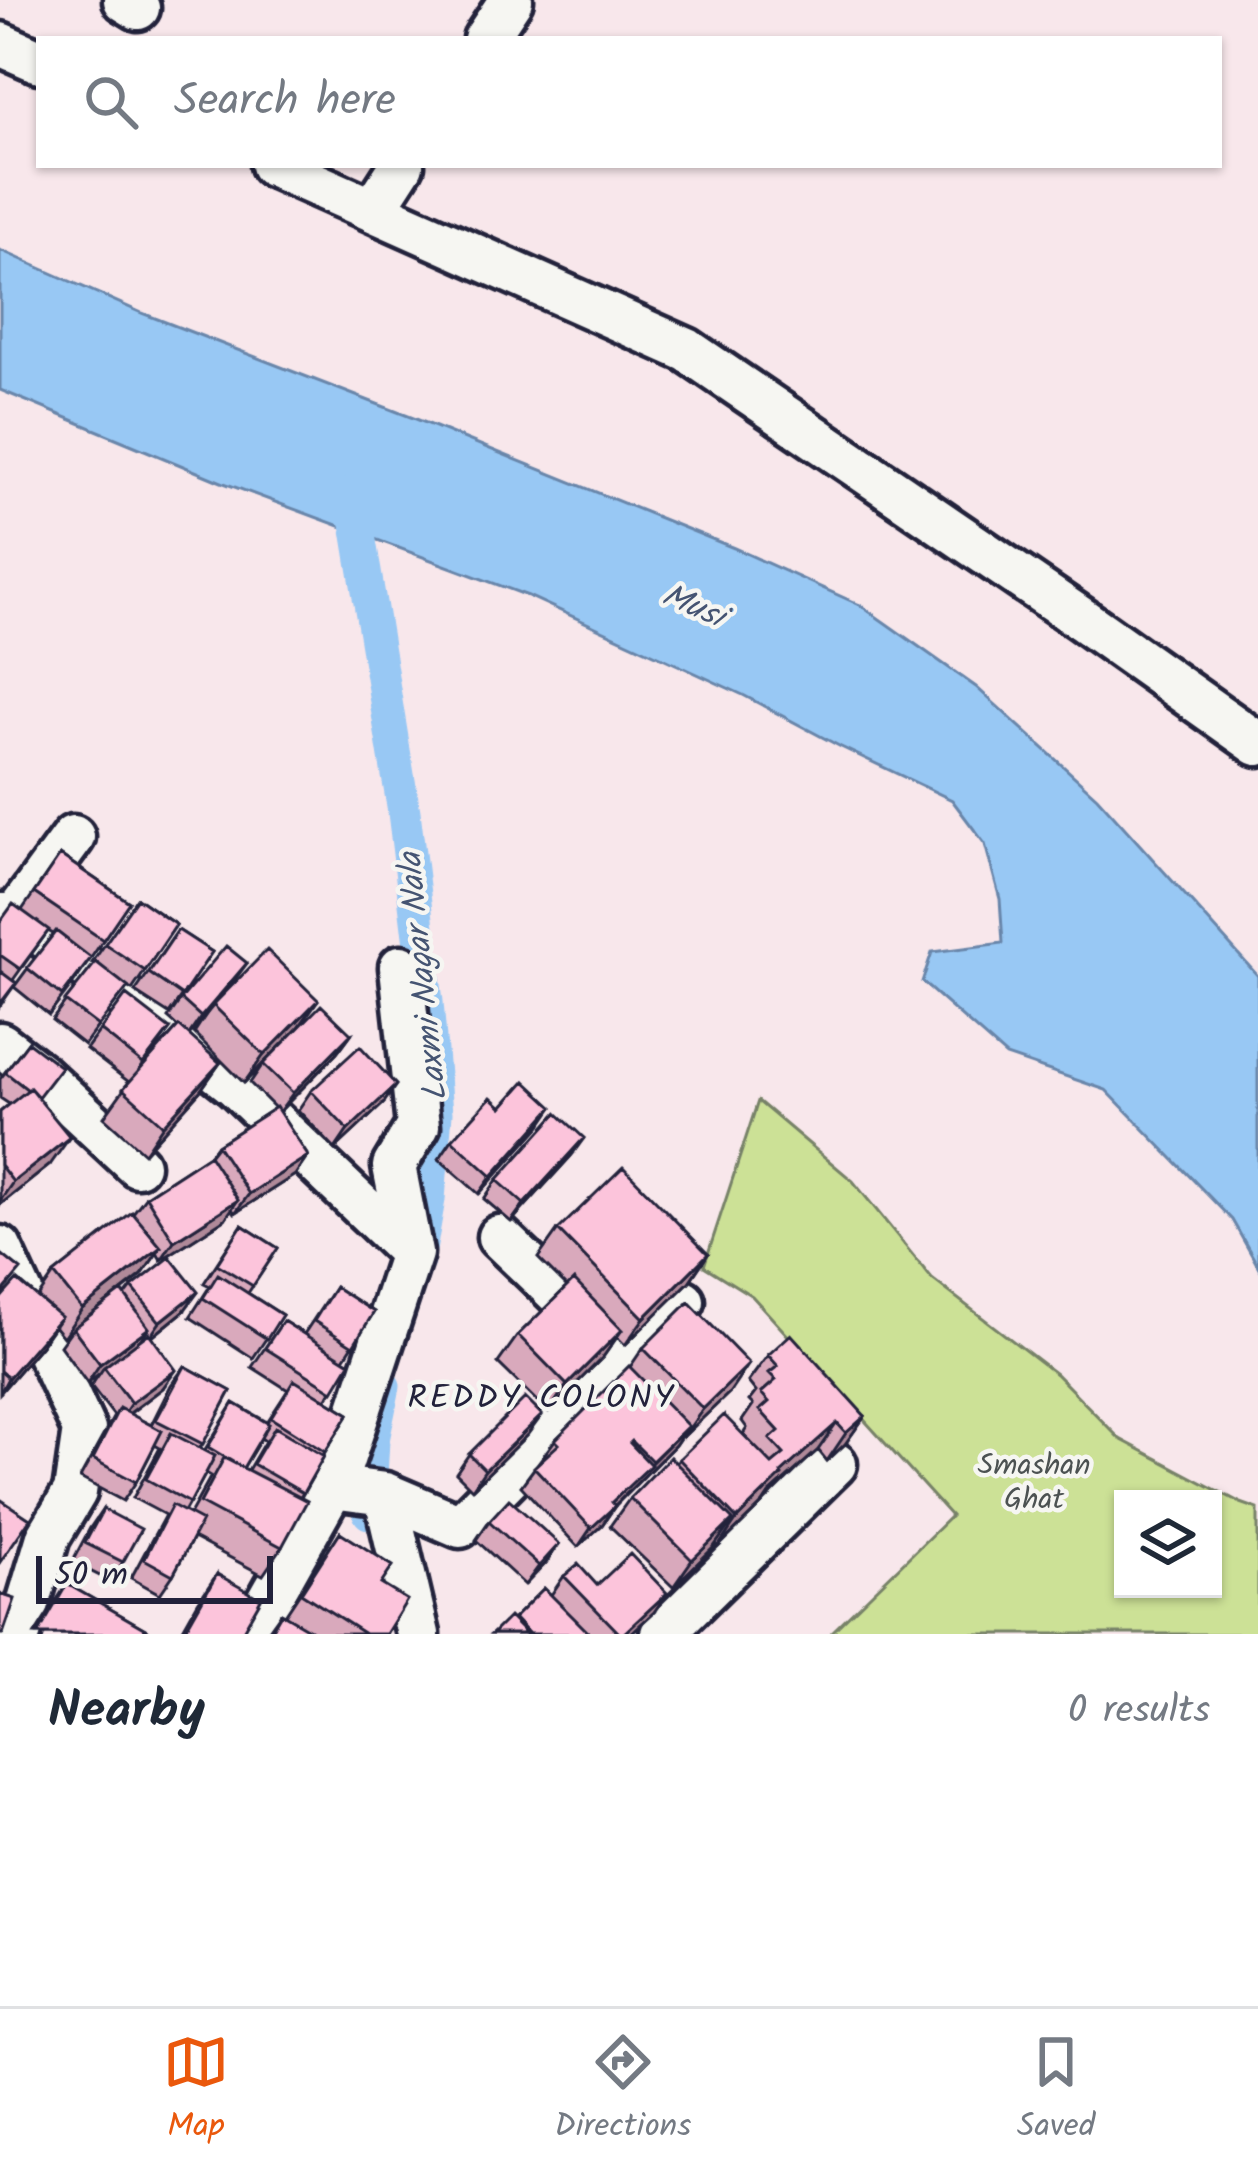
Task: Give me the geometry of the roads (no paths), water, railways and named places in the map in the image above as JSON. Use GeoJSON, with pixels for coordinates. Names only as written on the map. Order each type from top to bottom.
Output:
{"type":"FeatureCollection","features":[{"type":"Feature","properties":{"kind":"street"},"geometry":{"type":"LineString","coordinates":[[487,36],[512,0]]}},
{"type":"Feature","properties":{"kind":"street"},"geometry":{"type":"LineString","coordinates":[[0,44],[36,60]]}},
{"type":"Feature","properties":{"kind":"street"},"geometry":{"type":"LineString","coordinates":[[279,168],[687,350],[1258,745]]}},
{"type":"Feature","properties":{"kind":"street"},"geometry":{"type":"LineString","coordinates":[[373,210],[400,168]]}},
{"type":"Feature","properties":{"kind":"street"},"geometry":{"type":"LineString","coordinates":[[73,837],[8,915],[90,970],[235,1085],[411,1253]]}},
{"type":"Feature","properties":{"kind":"street"},"geometry":{"type":"LineString","coordinates":[[250,1634],[335,1481],[411,1253],[394,1166],[418,1126],[401,967]]}},
{"type":"Feature","properties":{"kind":"street"},"geometry":{"type":"LineString","coordinates":[[0,1044],[136,1165]]}},
{"type":"Feature","properties":{"kind":"street"},"geometry":{"type":"LineString","coordinates":[[499,1237],[626,1359]]}},
{"type":"Feature","properties":{"kind":"street"},"geometry":{"type":"LineString","coordinates":[[0,1248],[84,1430],[75,1492],[33,1524],[19,1634]]}},
{"type":"Feature","properties":{"kind":"street"},"geometry":{"type":"LineString","coordinates":[[335,1481],[347,1489],[386,1494],[460,1526],[683,1301]]}},
{"type":"Feature","properties":{"kind":"street"},"geometry":{"type":"LineString","coordinates":[[662,1634],[835,1465]]}},
{"type":"Feature","properties":{"kind":"street"},"geometry":{"type":"LineString","coordinates":[[386,1494],[418,1634]]}},
{"type":"Feature","properties":{"kind":"water","name":"Musi"},"geometry":{"type":"Polygon","coordinates":[[[0,250],[142,313],[734,548],[860,605],[976,687],[1097,797],[1258,976],[1258,1266],[1232,1220],[1106,1090],[1006,1056],[922,982],[932,952],[1003,943],[1000,899],[985,844],[952,800],[743,695],[528,596],[224,483],[0,390],[0,250]]]}},
{"type":"Feature","properties":{"kind":"waterway","name":"Laxmi Nagar Nala"},"geometry":{"type":"LineString","coordinates":[[352,492],[404,812],[427,1002],[436,1113],[418,1261]]}},
{"type":"Feature","properties":{"kind":"waterway","name":"Laxmi Nagar Nala"},"geometry":{"type":"LineString","coordinates":[[369,1513],[373,1440],[384,1386]]}},
{"type":"Feature","properties":{"kind":"district","name":"REDDY COLONY"},"geometry":{"type":"Point","coordinates":[542,1396]}},
{"type":"Feature","properties":{"kind":"park label","name":"Smashan Ghat"},"geometry":{"type":"Point","coordinates":[1034,1481]}}]}
